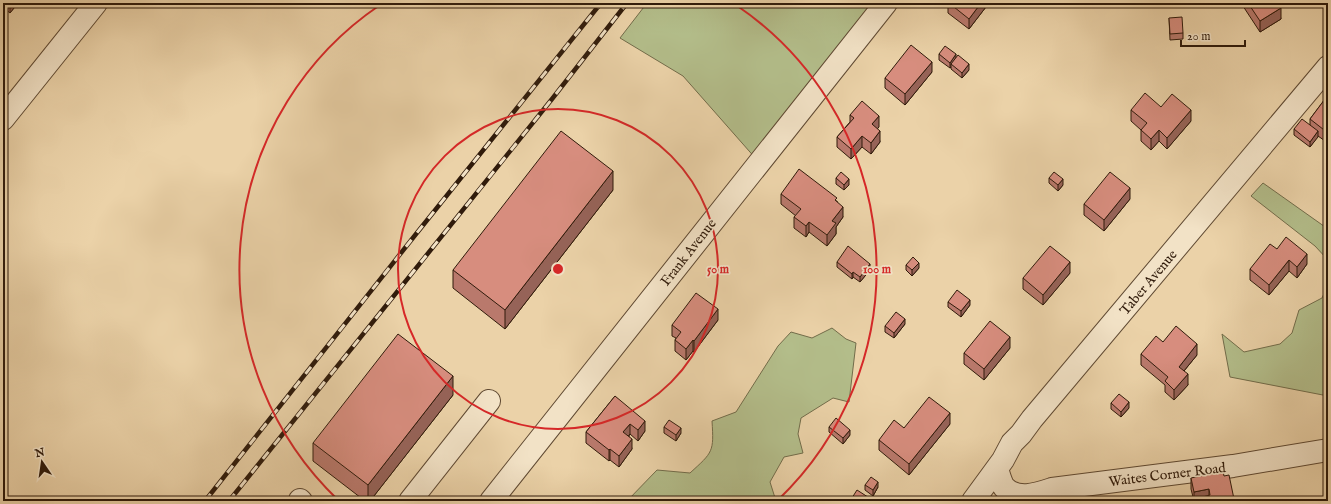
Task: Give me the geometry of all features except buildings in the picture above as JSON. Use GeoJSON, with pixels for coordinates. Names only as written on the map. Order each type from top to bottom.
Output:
{"type":"FeatureCollection","features":[{"type":"Feature","properties":{"kind":"street"},"geometry":{"type":"LineString","coordinates":[[3,119],[96,3]]}},
{"type":"Feature","properties":{"kind":"street","name":"Frank Avenue"},"geometry":{"type":"LineString","coordinates":[[492,501],[886,3]]}},
{"type":"Feature","properties":{"kind":"street","name":"Taber Avenue"},"geometry":{"type":"LineString","coordinates":[[973,501],[997,469],[1012,443],[1328,67]]}},
{"type":"Feature","properties":{"kind":"street"},"geometry":{"type":"LineString","coordinates":[[410,501],[489,401]]}},
{"type":"Feature","properties":{"kind":"street","name":"Waites Corner Road"},"geometry":{"type":"LineString","coordinates":[[997,469],[1004,487],[1016,495],[1033,495],[1052,489],[1232,466],[1328,450]]}},
{"type":"Feature","properties":{"kind":"green space"},"geometry":{"type":"Polygon","coordinates":[[[647,3],[884,3],[757,160],[683,76],[620,38],[647,3]]]}},
{"type":"Feature","properties":{"kind":"green space"},"geometry":{"type":"Polygon","coordinates":[[[1263,183],[1328,229],[1328,260],[1315,246],[1251,196],[1263,183]]]}},
{"type":"Feature","properties":{"kind":"green space"},"geometry":{"type":"Polygon","coordinates":[[[1328,285],[1328,396],[1230,377],[1222,334],[1244,352],[1280,344],[1292,333],[1299,310],[1322,298],[1328,285]]]}},
{"type":"Feature","properties":{"kind":"green space"},"geometry":{"type":"Polygon","coordinates":[[[832,328],[846,339],[856,343],[849,402],[833,398],[801,418],[798,434],[803,453],[784,457],[770,482],[776,501],[627,501],[657,470],[690,473],[708,455],[713,439],[712,421],[736,412],[778,346],[791,332],[812,338],[832,328]]]}},
{"type":"Feature","properties":{"kind":"railway"},"geometry":{"type":"LineString","coordinates":[[205,501],[601,3]]}},
{"type":"Feature","properties":{"kind":"railway"},"geometry":{"type":"LineString","coordinates":[[229,501],[552,99],[627,3]]}}]}
